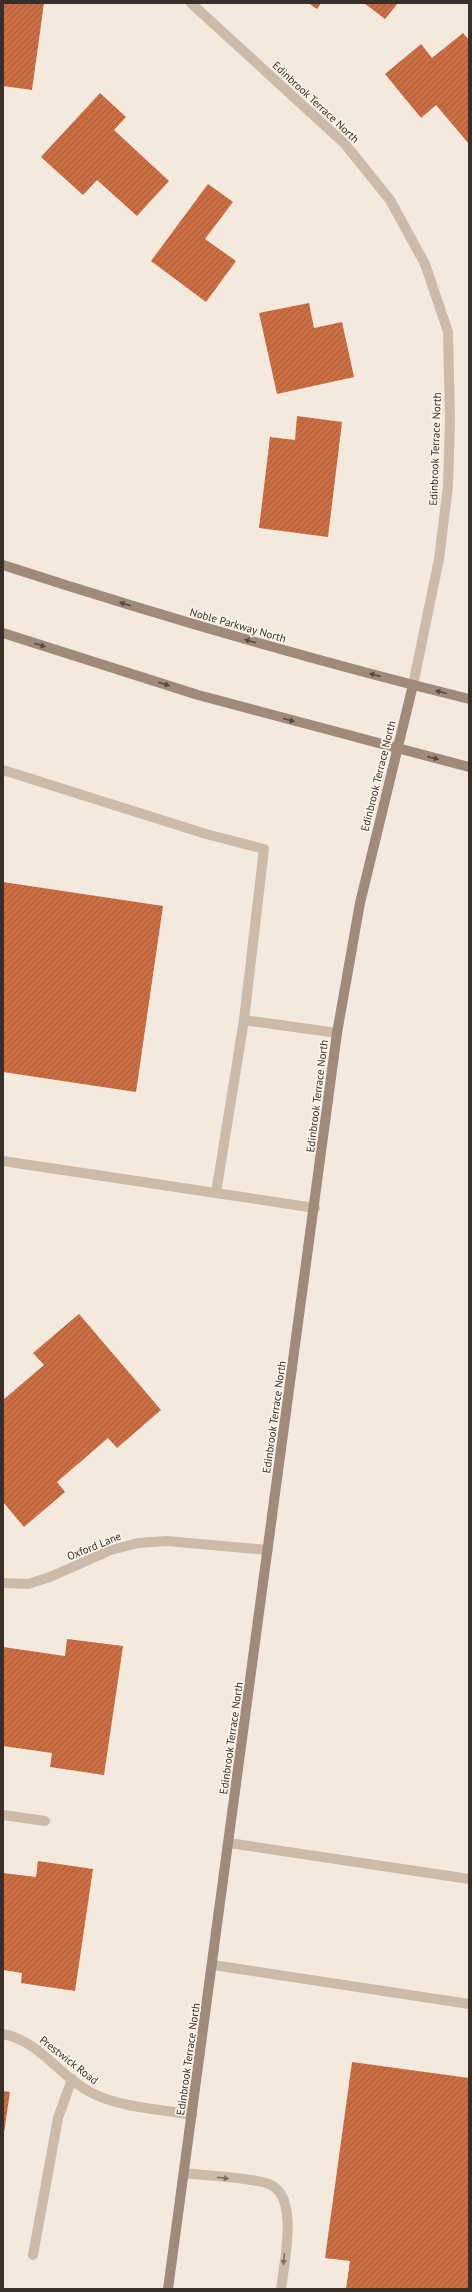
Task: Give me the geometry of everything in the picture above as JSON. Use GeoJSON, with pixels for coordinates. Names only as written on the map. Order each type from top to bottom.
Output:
{"type":"FeatureCollection","features":[{"type":"Feature","properties":{"kind":"street","name":"Edinbrook Terrace North"},"geometry":{"type":"LineString","coordinates":[[168,2289],[315,1208],[337,1033],[360,902],[413,685],[439,559],[448,486],[450,420],[448,332],[425,264],[390,200],[345,144],[191,3]]}},
{"type":"Feature","properties":{"kind":"street","name":"Noble Parkway North"},"geometry":{"type":"LineString","coordinates":[[3,565],[185,623],[469,699]]}},
{"type":"Feature","properties":{"kind":"street"},"geometry":{"type":"LineString","coordinates":[[3,633],[198,695],[469,767]]}},
{"type":"Feature","properties":{"kind":"street"},"geometry":{"type":"LineString","coordinates":[[3,770],[206,834],[264,849],[244,1020],[216,1193]]}},
{"type":"Feature","properties":{"kind":"street"},"geometry":{"type":"LineString","coordinates":[[244,1020],[337,1033]]}},
{"type":"Feature","properties":{"kind":"street"},"geometry":{"type":"LineString","coordinates":[[3,1161],[315,1208]]}},
{"type":"Feature","properties":{"kind":"street","name":"Oxford Lane"},"geometry":{"type":"LineString","coordinates":[[3,1583],[28,1584],[50,1577],[112,1550],[138,1543],[167,1541],[268,1550]]}},
{"type":"Feature","properties":{"kind":"street"},"geometry":{"type":"LineString","coordinates":[[3,1815],[45,1821]]}},
{"type":"Feature","properties":{"kind":"street"},"geometry":{"type":"LineString","coordinates":[[229,1843],[469,1879]]}},
{"type":"Feature","properties":{"kind":"street"},"geometry":{"type":"LineString","coordinates":[[213,1965],[469,2004]]}},
{"type":"Feature","properties":{"kind":"street","name":"Prestwick Road"},"geometry":{"type":"LineString","coordinates":[[3,2034],[15,2036],[40,2050],[72,2079],[93,2094],[117,2102],[192,2115]]}},
{"type":"Feature","properties":{"kind":"street"},"geometry":{"type":"LineString","coordinates":[[33,2255],[58,2118],[72,2079]]}},
{"type":"Feature","properties":{"kind":"street"},"geometry":{"type":"LineString","coordinates":[[184,2173],[267,2183],[282,2194],[289,2215],[281,2289]]}},
{"type":"Feature","properties":{"kind":"building"},"geometry":{"type":"Polygon","coordinates":[[[3,3],[44,3],[32,90],[3,86],[3,3]]]}},
{"type":"Feature","properties":{"kind":"building"},"geometry":{"type":"Polygon","coordinates":[[[308,3],[321,3],[317,9],[308,3]]]}},
{"type":"Feature","properties":{"kind":"building"},"geometry":{"type":"Polygon","coordinates":[[[364,3],[398,3],[385,19],[364,3]]]}},
{"type":"Feature","properties":{"kind":"building"},"geometry":{"type":"Polygon","coordinates":[[[463,33],[469,40],[469,144],[436,105],[421,118],[385,74],[421,44],[432,58],[463,33]]]}},
{"type":"Feature","properties":{"kind":"building"},"geometry":{"type":"Polygon","coordinates":[[[100,93],[126,117],[114,130],[169,181],[137,216],[97,180],[83,195],[41,157],[100,93]]]}},
{"type":"Feature","properties":{"kind":"building"},"geometry":{"type":"Polygon","coordinates":[[[208,184],[233,202],[205,239],[236,261],[206,302],[151,261],[208,184]]]}},
{"type":"Feature","properties":{"kind":"building"},"geometry":{"type":"Polygon","coordinates":[[[309,303],[314,328],[342,322],[354,377],[277,394],[259,313],[309,303]]]}},
{"type":"Feature","properties":{"kind":"building"},"geometry":{"type":"Polygon","coordinates":[[[297,416],[342,422],[328,537],[259,528],[270,437],[295,440],[297,416]]]}},
{"type":"Feature","properties":{"kind":"building"},"geometry":{"type":"Polygon","coordinates":[[[3,882],[163,906],[136,1092],[3,1072],[3,882]]]}},
{"type":"Feature","properties":{"kind":"building"},"geometry":{"type":"Polygon","coordinates":[[[79,1314],[161,1410],[117,1448],[108,1438],[57,1482],[65,1492],[24,1527],[3,1502],[3,1400],[44,1365],[33,1353],[79,1314]]]}},
{"type":"Feature","properties":{"kind":"building"},"geometry":{"type":"Polygon","coordinates":[[[67,1639],[123,1646],[104,1775],[50,1767],[52,1753],[3,1746],[3,1647],[65,1656],[67,1639]]]}},
{"type":"Feature","properties":{"kind":"building"},"geometry":{"type":"Polygon","coordinates":[[[38,1861],[93,1869],[75,1991],[21,1983],[22,1973],[3,1970],[3,1873],[36,1877],[38,1861]]]}},
{"type":"Feature","properties":{"kind":"building"},"geometry":{"type":"Polygon","coordinates":[[[352,2062],[469,2078],[469,2289],[346,2289],[350,2261],[325,2258],[352,2062]]]}},
{"type":"Feature","properties":{"kind":"building"},"geometry":{"type":"Polygon","coordinates":[[[3,2091],[10,2092],[4,2133],[3,2133],[3,2091]]]}}]}
